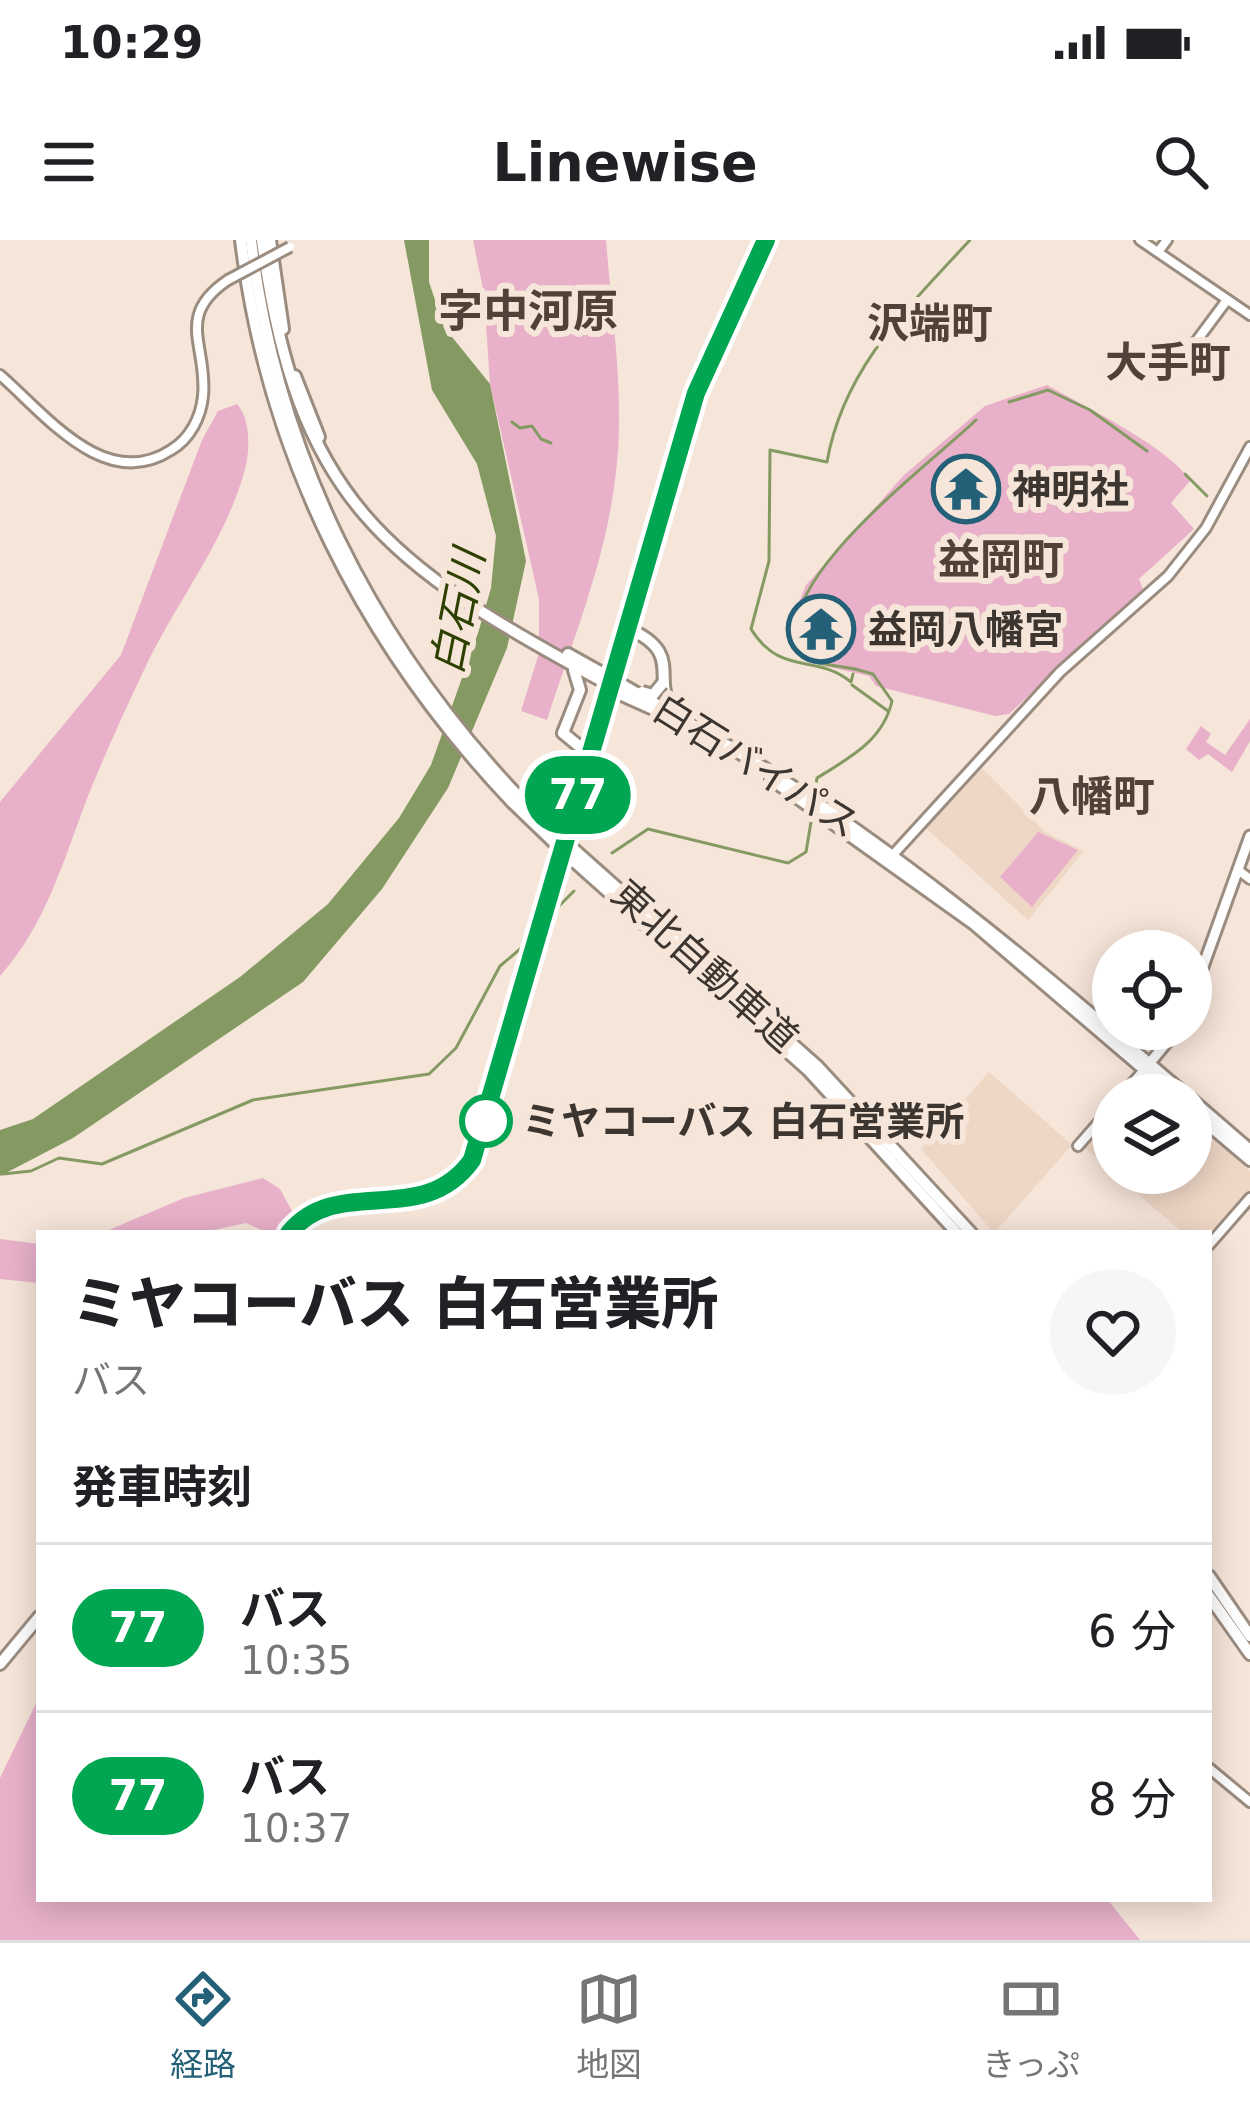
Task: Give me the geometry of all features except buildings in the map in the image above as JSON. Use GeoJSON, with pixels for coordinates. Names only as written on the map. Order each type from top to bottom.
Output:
{"type":"FeatureCollection","features":[{"type":"Feature","properties":{"kind":"highway","name":"東北自動車道"},"geometry":{"type":"LineString","coordinates":[[241,240],[260,348],[294,461],[335,557],[461,746],[808,1070],[953,1230]]}},
{"type":"Feature","properties":{"kind":"highway","name":"東北自動車道"},"geometry":{"type":"LineString","coordinates":[[251,240],[268,344],[296,439],[381,629]]}},
{"type":"Feature","properties":{"kind":"highway","name":"白石バイパス"},"geometry":{"type":"LineString","coordinates":[[266,240],[284,336],[306,406],[330,457],[388,538],[458,598],[682,718],[891,856],[1157,1074]]}},
{"type":"Feature","properties":{"kind":"highway"},"geometry":{"type":"LineString","coordinates":[[292,1230],[304,1218],[334,1206],[430,1196],[454,1181],[472,1160],[696,393],[766,240]]}},
{"type":"Feature","properties":{"kind":"highway","name":"白石バイパス"},"geometry":{"type":"LineString","coordinates":[[388,538],[446,582],[570,662],[589,665],[652,709],[707,737]]}},
{"type":"Feature","properties":{"kind":"highway"},"geometry":{"type":"LineString","coordinates":[[627,628],[659,646],[666,700],[682,718]]}},
{"type":"Feature","properties":{"kind":"highway"},"geometry":{"type":"LineString","coordinates":[[570,662],[580,690],[563,734],[590,755]]}},
{"type":"Feature","properties":{"kind":"highway"},"geometry":{"type":"LineString","coordinates":[[580,690],[606,680],[653,695],[664,680]]}},
{"type":"Feature","properties":{"kind":"highway","name":"東北自動車道"},"geometry":{"type":"LineString","coordinates":[[569,851],[833,1082],[968,1230]]}},
{"type":"Feature","properties":{"kind":"highway","name":"白石バイパス"},"geometry":{"type":"LineString","coordinates":[[1147,1067],[1154,1074]]}},
{"type":"Feature","properties":{"kind":"highway","name":"白石バイパス"},"geometry":{"type":"LineString","coordinates":[[1212,1117],[1250,1150]]}},
{"type":"Feature","properties":{"kind":"highway"},"geometry":{"type":"LineString","coordinates":[[1212,1128],[1250,1160]]}},
{"type":"Feature","properties":{"kind":"highway"},"geometry":{"type":"LineString","coordinates":[[1212,1580],[1250,1636]]}},
{"type":"Feature","properties":{"kind":"highway"},"geometry":{"type":"LineString","coordinates":[[1212,1600],[1250,1654]]}},
{"type":"Feature","properties":{"kind":"highway"},"geometry":{"type":"LineString","coordinates":[[0,1664],[36,1621]]}},
{"type":"Feature","properties":{"kind":"main road"},"geometry":{"type":"LineString","coordinates":[[1212,942],[1250,836]]}},
{"type":"Feature","properties":{"kind":"main road"},"geometry":{"type":"LineString","coordinates":[[1147,1067],[1161,1050]]}},
{"type":"Feature","properties":{"kind":"street"},"geometry":{"type":"LineString","coordinates":[[0,375],[102,458],[134,463],[160,457],[180,444],[196,421],[204,394],[196,318],[209,294],[301,240]]}},
{"type":"Feature","properties":{"kind":"street"},"geometry":{"type":"LineString","coordinates":[[1140,240],[1250,315]]}},
{"type":"Feature","properties":{"kind":"street"},"geometry":{"type":"LineString","coordinates":[[1158,252],[1167,240]]}},
{"type":"Feature","properties":{"kind":"street"},"geometry":{"type":"LineString","coordinates":[[1195,343],[1227,299]]}},
{"type":"Feature","properties":{"kind":"street"},"geometry":{"type":"LineString","coordinates":[[891,856],[1060,672],[1168,577],[1205,528],[1250,447]]}},
{"type":"Feature","properties":{"kind":"street"},"geometry":{"type":"LineString","coordinates":[[1238,870],[1250,879]]}},
{"type":"Feature","properties":{"kind":"street"},"geometry":{"type":"LineString","coordinates":[[1141,1074],[1147,1067]]}},
{"type":"Feature","properties":{"kind":"street"},"geometry":{"type":"LineString","coordinates":[[1078,1146],[1092,1130]]}},
{"type":"Feature","properties":{"kind":"street"},"geometry":{"type":"LineString","coordinates":[[1212,1242],[1250,1198]]}},
{"type":"Feature","properties":{"kind":"street"},"geometry":{"type":"LineString","coordinates":[[1212,1770],[1250,1802]]}},
{"type":"Feature","properties":{"kind":"shaded area"},"geometry":{"type":"Polygon","coordinates":[[[404,240],[429,240],[429,282],[444,327],[490,384],[526,561],[507,648],[448,788],[382,889],[303,982],[73,1138],[0,1176],[0,1130],[33,1119],[240,977],[328,904],[399,818],[431,765],[491,588],[496,536],[477,464],[432,390],[404,240]]]}},
{"type":"Feature","properties":{"kind":"shaded area"},"geometry":{"type":"Polygon","coordinates":[[[473,240],[606,240],[619,390],[615,480],[596,571],[547,720],[521,711],[539,653],[539,599],[490,384],[484,294],[473,240]]]}},
{"type":"Feature","properties":{"kind":"shaded area"},"geometry":{"type":"Polygon","coordinates":[[[1047,385],[1125,428],[1180,469],[1190,481],[1171,503],[1194,529],[1139,579],[1143,589],[1009,714],[995,716],[876,686],[869,676],[812,663],[796,648],[796,609],[806,585],[904,475],[985,406],[1047,385]]]}},
{"type":"Feature","properties":{"kind":"shaded area"},"geometry":{"type":"Polygon","coordinates":[[[237,404],[247,425],[248,450],[227,519],[137,686],[42,913],[0,976],[0,802],[121,655],[202,440],[218,411],[237,404]]]}},
{"type":"Feature","properties":{"kind":"shaded area"},"geometry":{"type":"Polygon","coordinates":[[[1250,719],[1250,741],[1232,772],[1208,754],[1199,760],[1186,749],[1201,726],[1211,734],[1206,742],[1225,755],[1250,719]]]}},
{"type":"Feature","properties":{"kind":"shaded area"},"geometry":{"type":"Polygon","coordinates":[[[980,766],[1045,832],[1084,851],[1028,920],[926,828],[980,766]]]}},
{"type":"Feature","properties":{"kind":"shaded area"},"geometry":{"type":"Polygon","coordinates":[[[1038,832],[1078,850],[1032,907],[1000,877],[1038,832]]]}},
{"type":"Feature","properties":{"kind":"shaded area"},"geometry":{"type":"Polygon","coordinates":[[[989,1072],[1072,1145],[997,1230],[991,1230],[921,1149],[989,1072]]]}},
{"type":"Feature","properties":{"kind":"shaded area"},"geometry":{"type":"Polygon","coordinates":[[[1212,1138],[1250,1171],[1250,1191],[1212,1235],[1212,1230],[1180,1230],[1138,1194],[1212,1194],[1212,1138]]]}},
{"type":"Feature","properties":{"kind":"shaded area"},"geometry":{"type":"Polygon","coordinates":[[[263,1178],[280,1189],[302,1230],[261,1230],[246,1223],[214,1230],[109,1230],[184,1198],[263,1178]]]}},
{"type":"Feature","properties":{"kind":"shaded area"},"geometry":{"type":"Polygon","coordinates":[[[0,1239],[36,1244],[36,1283],[0,1279],[0,1239]]]}},
{"type":"Feature","properties":{"kind":"shaded area"},"geometry":{"type":"Polygon","coordinates":[[[36,1703],[36,1902],[1109,1902],[1140,1940],[0,1940],[0,1778],[36,1703]]]}},
{"type":"Feature","properties":{"kind":"waterway"},"geometry":{"type":"LineString","coordinates":[[853,674],[851,682],[825,668],[787,659],[762,644],[751,629],[769,561],[770,450],[827,462],[847,398],[881,341],[970,240]]}},
{"type":"Feature","properties":{"kind":"waterway"},"geometry":{"type":"LineString","coordinates":[[1009,402],[1048,390],[1090,410],[1147,451]]}},
{"type":"Feature","properties":{"kind":"waterway"},"geometry":{"type":"LineString","coordinates":[[855,669],[818,663],[800,649],[797,622],[808,591],[860,525],[976,420]]}},
{"type":"Feature","properties":{"kind":"waterway"},"geometry":{"type":"LineString","coordinates":[[512,422],[520,428],[532,426],[541,439],[551,443]]}},
{"type":"Feature","properties":{"kind":"waterway"},"geometry":{"type":"LineString","coordinates":[[1185,474],[1207,496]]}},
{"type":"Feature","properties":{"kind":"waterway"},"geometry":{"type":"LineString","coordinates":[[815,791],[817,778],[863,747],[888,715],[892,701],[873,674],[855,669]]}},
{"type":"Feature","properties":{"kind":"waterway"},"geometry":{"type":"LineString","coordinates":[[852,685],[888,711]]}},
{"type":"Feature","properties":{"kind":"waterway"},"geometry":{"type":"LineString","coordinates":[[612,853],[648,829],[788,863],[806,852],[812,816]]}},
{"type":"Feature","properties":{"kind":"waterway"},"geometry":{"type":"LineString","coordinates":[[542,942],[554,911],[574,891]]}},
{"type":"Feature","properties":{"kind":"waterway"},"geometry":{"type":"LineString","coordinates":[[3,1174],[31,1171],[59,1158],[102,1164],[253,1100],[429,1074],[456,1048],[500,966],[531,940]]}},
{"type":"Feature","properties":{"kind":"bus line","name":"77"},"geometry":{"type":"LineString","coordinates":[[291,1230],[304,1218],[334,1206],[430,1196],[454,1181],[472,1160],[696,393],[766,240]]}},
{"type":"Feature","properties":{"kind":"place","name":"神明社"},"geometry":{"type":"Point","coordinates":[966,489]}},
{"type":"Feature","properties":{"kind":"place","name":"益岡八幡宮"},"geometry":{"type":"Point","coordinates":[821,629]}},
{"type":"Feature","properties":{"kind":"place","name":"ミヤコーバス 白石営業所"},"geometry":{"type":"Point","coordinates":[486,1121]}},
{"type":"Feature","properties":{"kind":"district","name":"字中河原"},"geometry":{"type":"Point","coordinates":[528,311]}},
{"type":"Feature","properties":{"kind":"district","name":"沢端町"},"geometry":{"type":"Point","coordinates":[930,323]}},
{"type":"Feature","properties":{"kind":"district","name":"大手町"},"geometry":{"type":"Point","coordinates":[1168,362]}},
{"type":"Feature","properties":{"kind":"district","name":"益岡町"},"geometry":{"type":"Point","coordinates":[1001,559]}},
{"type":"Feature","properties":{"kind":"district","name":"八幡町"},"geometry":{"type":"Point","coordinates":[1092,796]}},
{"type":"Feature","properties":{"kind":"water label","name":"白石川"},"geometry":{"type":"Point","coordinates":[458,612]}}]}
